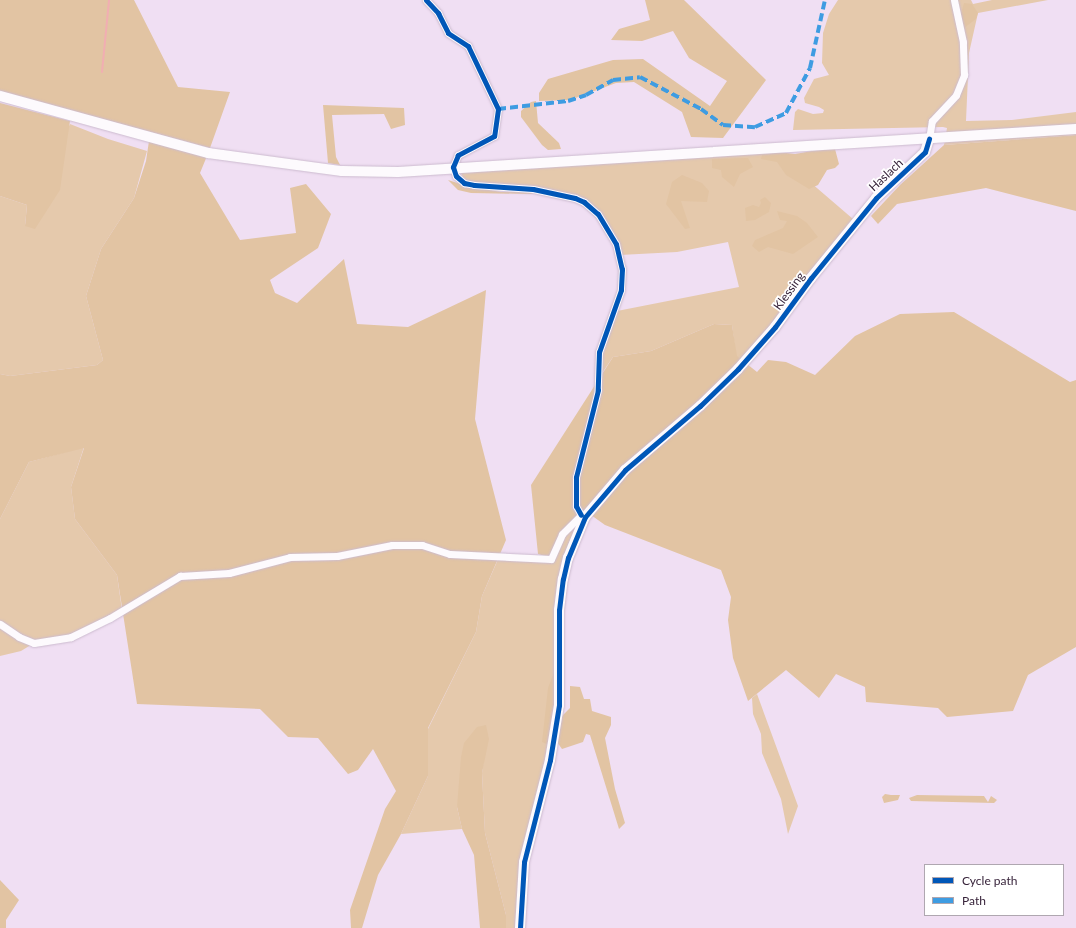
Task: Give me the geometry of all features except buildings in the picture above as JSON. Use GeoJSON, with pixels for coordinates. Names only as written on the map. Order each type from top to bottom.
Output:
{"type":"FeatureCollection","features":[{"type":"Feature","properties":{"kind":"main road"},"geometry":{"type":"LineString","coordinates":[[0,96],[208,153],[268,163],[342,171],[398,172],[453,167],[1076,129]]}},
{"type":"Feature","properties":{"kind":"main road","name":"Haslach"},"geometry":{"type":"LineString","coordinates":[[854,224],[876,198],[925,152],[929,139]]}},
{"type":"Feature","properties":{"kind":"main road","name":"Klessing"},"geometry":{"type":"LineString","coordinates":[[520,928],[524,862],[550,760],[559,705],[559,610],[563,579],[568,558],[583,516],[625,470],[700,406],[738,369],[775,327],[854,224]]}},
{"type":"Feature","properties":{"kind":"street"},"geometry":{"type":"LineString","coordinates":[[0,624],[19,637],[34,643],[71,637],[110,618],[180,576],[229,573],[290,557],[337,556],[392,545],[422,545],[450,554],[551,559],[562,534],[583,516],[576,506],[576,478],[598,390],[599,352],[621,290],[622,269],[616,244],[598,214],[584,202],[550,191],[464,183],[456,176],[453,167],[458,155],[494,136],[498,109],[468,46],[448,33],[438,13],[426,0]]}},
{"type":"Feature","properties":{"kind":"street","name":"Haslach"},"geometry":{"type":"LineString","coordinates":[[929,139],[932,121],[956,94],[964,75],[963,42],[958,11],[954,0]]}},
{"type":"Feature","properties":{"kind":"street"},"geometry":{"type":"LineString","coordinates":[[958,11],[960,0]]}},
{"type":"Feature","properties":{"kind":"shaded area"},"geometry":{"type":"Polygon","coordinates":[[[0,0],[134,0],[178,87],[230,92],[210,148],[0,92],[0,0]]]}},
{"type":"Feature","properties":{"kind":"shaded area"},"geometry":{"type":"Polygon","coordinates":[[[645,0],[684,0],[766,80],[723,138],[691,137],[682,112],[634,82],[616,83],[570,100],[539,101],[539,93],[548,79],[613,60],[643,59],[710,106],[727,81],[689,58],[673,31],[642,41],[611,40],[619,29],[650,20],[645,0]]]}},
{"type":"Feature","properties":{"kind":"shaded area"},"geometry":{"type":"Polygon","coordinates":[[[838,0],[971,0],[973,4],[992,0],[1048,0],[978,13],[969,53],[966,121],[1012,120],[1076,112],[1076,135],[944,145],[947,128],[943,127],[793,130],[795,112],[798,109],[813,114],[823,113],[824,110],[819,107],[805,103],[804,98],[814,79],[829,75],[822,63],[823,33],[829,14],[838,0]]]}},
{"type":"Feature","properties":{"kind":"shaded area"},"geometry":{"type":"Polygon","coordinates":[[[964,3],[972,4],[978,13],[976,19],[964,28],[961,14],[964,3]]]}},
{"type":"Feature","properties":{"kind":"shaded area"},"geometry":{"type":"Polygon","coordinates":[[[536,101],[538,123],[559,143],[561,149],[548,150],[542,145],[521,117],[521,111],[531,102],[536,101]]]}},
{"type":"Feature","properties":{"kind":"shaded area"},"geometry":{"type":"Polygon","coordinates":[[[0,103],[70,121],[60,190],[35,229],[25,226],[27,205],[0,196],[0,103]]]}},
{"type":"Feature","properties":{"kind":"shaded area"},"geometry":{"type":"Polygon","coordinates":[[[323,105],[404,108],[405,125],[391,129],[384,114],[332,115],[336,157],[340,165],[328,163],[323,105]]]}},
{"type":"Feature","properties":{"kind":"shaded area"},"geometry":{"type":"Polygon","coordinates":[[[70,124],[108,139],[147,151],[134,198],[101,249],[86,296],[103,360],[97,365],[10,376],[0,374],[0,196],[27,205],[25,226],[70,124]]]}},
{"type":"Feature","properties":{"kind":"shaded area"},"geometry":{"type":"Polygon","coordinates":[[[1076,135],[1076,211],[986,188],[897,204],[878,224],[871,216],[900,185],[944,145],[1076,135]]]}},
{"type":"Feature","properties":{"kind":"shaded area"},"geometry":{"type":"Polygon","coordinates":[[[149,141],[207,156],[200,173],[240,240],[296,233],[290,188],[306,184],[331,214],[318,248],[270,280],[275,293],[297,303],[344,259],[357,324],[408,327],[486,290],[475,419],[506,540],[482,596],[476,632],[428,728],[428,776],[401,834],[378,875],[362,928],[351,928],[350,910],[385,809],[396,791],[373,749],[358,770],[348,774],[318,738],[288,737],[260,709],[137,704],[117,575],[75,519],[71,487],[84,448],[29,462],[0,519],[0,374],[10,376],[97,365],[103,360],[86,296],[101,249],[134,198],[146,161],[149,141]]]}},
{"type":"Feature","properties":{"kind":"shaded area"},"geometry":{"type":"Polygon","coordinates":[[[823,149],[835,149],[839,164],[835,168],[827,170],[818,185],[809,189],[786,175],[777,162],[761,159],[762,155],[769,151],[795,154],[823,149]]]}},
{"type":"Feature","properties":{"kind":"shaded area"},"geometry":{"type":"Polygon","coordinates":[[[775,152],[853,219],[757,348],[744,362],[736,356],[732,325],[714,324],[651,351],[613,357],[600,376],[600,346],[617,311],[739,287],[728,242],[677,252],[620,255],[602,217],[575,198],[467,185],[460,171],[775,152]]]}},
{"type":"Feature","properties":{"kind":"shaded area"},"geometry":{"type":"Polygon","coordinates":[[[748,158],[753,167],[740,174],[734,187],[722,177],[721,170],[712,168],[712,159],[748,158]]]}},
{"type":"Feature","properties":{"kind":"shaded area"},"geometry":{"type":"Polygon","coordinates":[[[682,175],[702,183],[709,191],[707,202],[681,201],[690,228],[685,229],[666,204],[672,182],[682,175]]]}},
{"type":"Feature","properties":{"kind":"shaded area"},"geometry":{"type":"Polygon","coordinates":[[[448,180],[467,186],[501,192],[535,192],[531,194],[471,193],[458,190],[448,180]]]}},
{"type":"Feature","properties":{"kind":"shaded area"},"geometry":{"type":"Polygon","coordinates":[[[765,197],[771,203],[769,212],[755,220],[746,221],[745,208],[753,205],[759,207],[761,203],[760,200],[765,197]]]}},
{"type":"Feature","properties":{"kind":"shaded area"},"geometry":{"type":"Polygon","coordinates":[[[777,211],[797,216],[807,223],[818,237],[793,254],[768,247],[759,252],[752,246],[755,240],[783,228],[787,221],[780,220],[777,211]]]}},
{"type":"Feature","properties":{"kind":"shaded area"},"geometry":{"type":"Polygon","coordinates":[[[954,312],[1070,382],[1076,380],[1076,647],[1028,675],[1013,711],[947,717],[938,708],[866,702],[865,687],[836,674],[819,698],[786,670],[748,701],[733,658],[728,620],[731,597],[721,570],[605,525],[584,510],[561,533],[549,557],[538,554],[531,485],[613,357],[651,351],[714,324],[732,325],[737,356],[757,372],[768,360],[786,362],[815,375],[855,336],[900,314],[954,312]]]}},
{"type":"Feature","properties":{"kind":"shaded area"},"geometry":{"type":"Polygon","coordinates":[[[84,447],[71,487],[75,519],[117,575],[122,610],[71,637],[34,643],[21,651],[0,656],[0,519],[29,462],[84,447]]]}},
{"type":"Feature","properties":{"kind":"shaded area"},"geometry":{"type":"Polygon","coordinates":[[[577,523],[568,545],[560,574],[556,696],[515,928],[506,928],[506,915],[485,833],[482,773],[484,759],[457,807],[462,829],[401,834],[428,776],[428,729],[476,632],[482,596],[499,557],[551,562],[563,537],[577,523]]]}},
{"type":"Feature","properties":{"kind":"shaded area"},"geometry":{"type":"Polygon","coordinates":[[[554,672],[558,674],[552,746],[542,742],[548,688],[554,672]]]}},
{"type":"Feature","properties":{"kind":"shaded area"},"geometry":{"type":"Polygon","coordinates":[[[570,686],[580,687],[584,699],[590,699],[592,711],[611,717],[611,725],[605,738],[615,789],[625,823],[619,829],[590,735],[586,734],[583,742],[562,749],[557,742],[562,716],[570,708],[570,686]]]}},
{"type":"Feature","properties":{"kind":"shaded area"},"geometry":{"type":"Polygon","coordinates":[[[757,694],[798,806],[788,834],[781,799],[762,753],[761,734],[753,714],[752,698],[757,694]]]}},
{"type":"Feature","properties":{"kind":"shaded area"},"geometry":{"type":"Polygon","coordinates":[[[486,725],[489,739],[482,773],[485,833],[506,915],[506,928],[480,928],[474,855],[462,829],[457,807],[461,757],[464,743],[477,727],[486,725]]]}},
{"type":"Feature","properties":{"kind":"shaded area"},"geometry":{"type":"Polygon","coordinates":[[[885,794],[900,795],[898,800],[884,803],[882,797],[885,794]]]}},
{"type":"Feature","properties":{"kind":"shaded area"},"geometry":{"type":"Polygon","coordinates":[[[917,795],[984,796],[988,802],[991,796],[997,800],[994,803],[911,801],[909,798],[917,795]]]}},
{"type":"Feature","properties":{"kind":"shaded area"},"geometry":{"type":"Polygon","coordinates":[[[0,880],[19,900],[6,920],[6,928],[0,928],[0,880]]]}},
{"type":"Feature","properties":{"kind":"waterway"},"geometry":{"type":"LineString","coordinates":[[102,72],[109,0]]}},
{"type":"Feature","properties":{"kind":"marked path"},"geometry":{"type":"LineString","coordinates":[[498,109],[568,101],[586,95],[613,80],[640,77],[701,109],[723,125],[755,127],[786,113],[810,68],[825,0]]}},
{"type":"Feature","properties":{"kind":"cycle path"},"geometry":{"type":"LineString","coordinates":[[426,0],[438,13],[448,33],[468,46],[498,109],[494,136],[458,155],[453,167],[456,176],[464,183],[474,185],[533,189],[575,198],[584,202],[598,214],[616,244],[622,269],[621,290],[599,352],[598,390],[576,477],[576,506],[581,515]]}},
{"type":"Feature","properties":{"kind":"cycle path"},"geometry":{"type":"LineString","coordinates":[[520,928],[524,862],[550,760],[559,705],[559,610],[563,579],[568,558],[585,517],[625,470],[700,406],[738,369],[775,327],[811,278],[876,198],[925,152],[929,139]]}}]}
